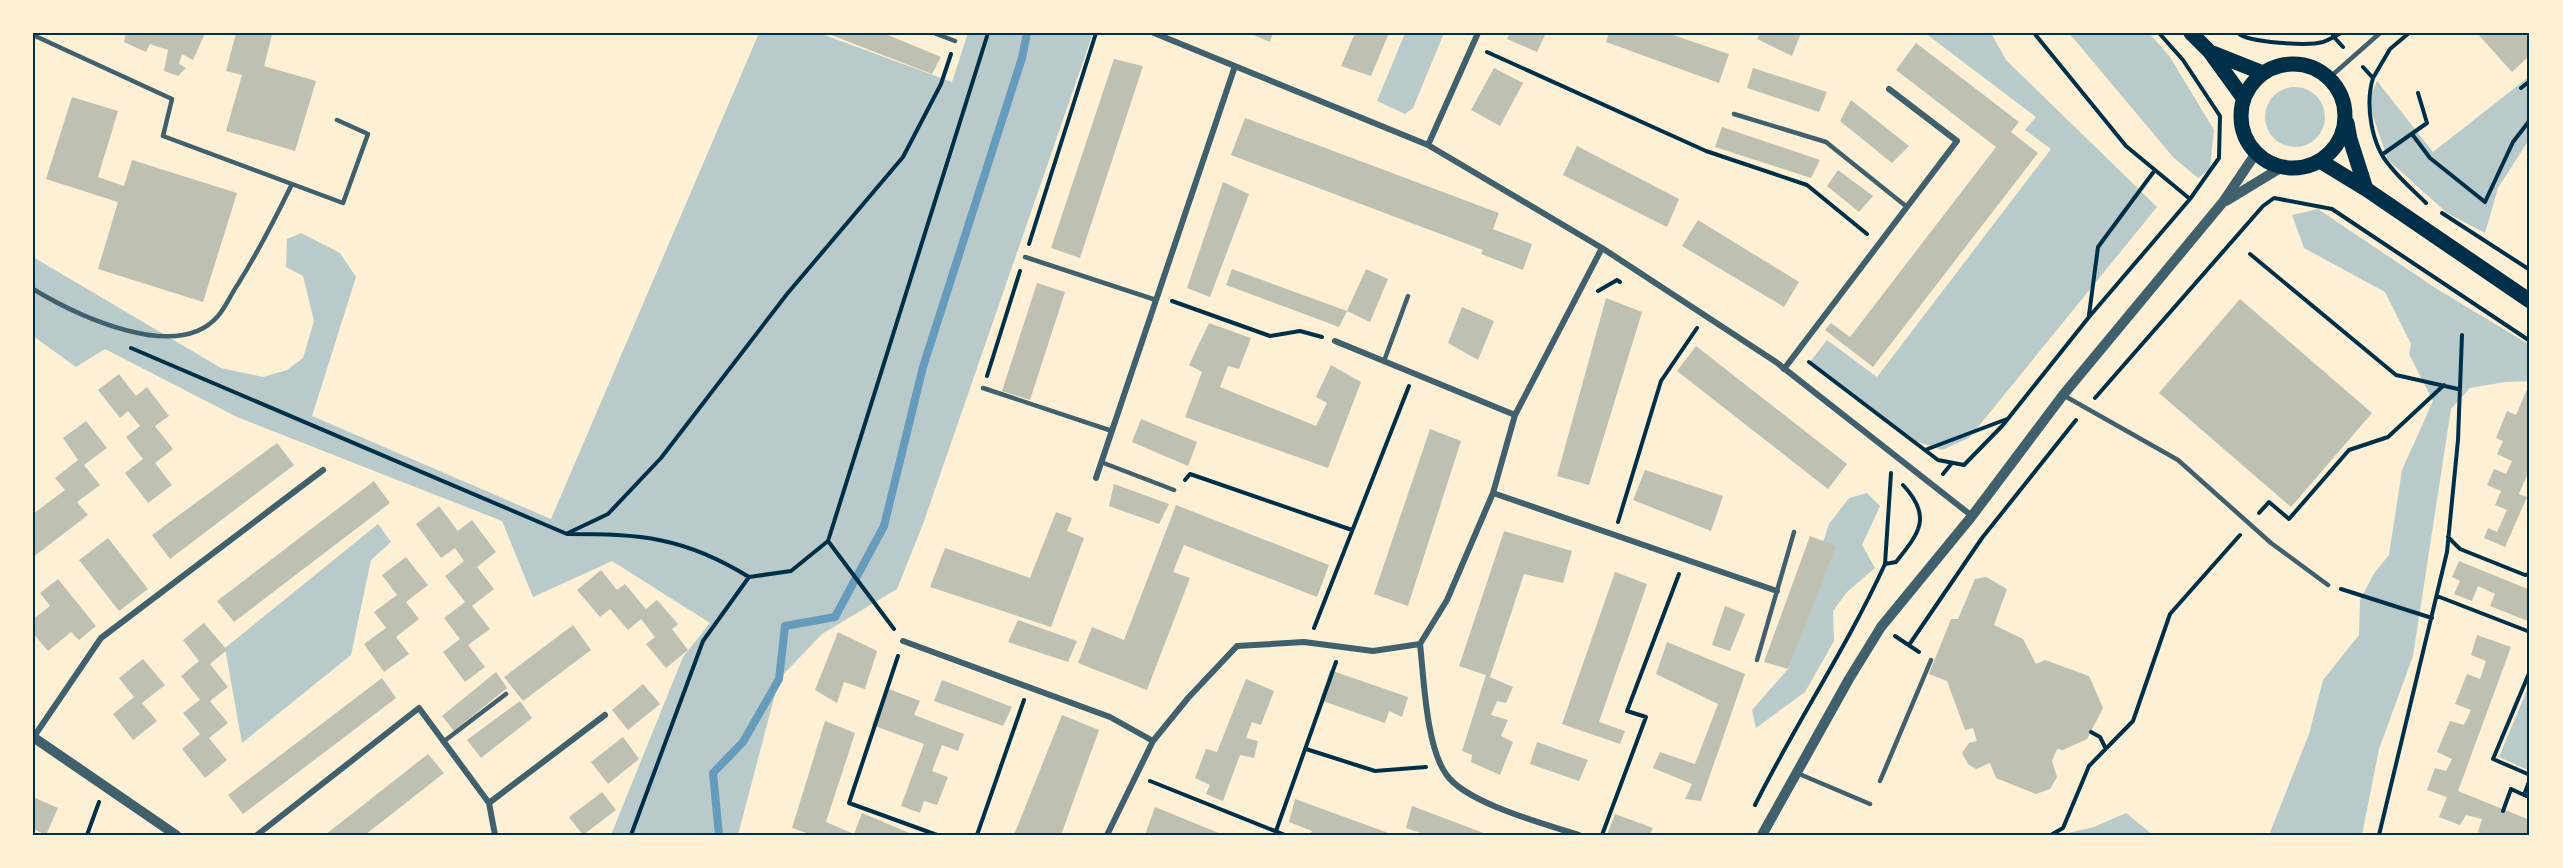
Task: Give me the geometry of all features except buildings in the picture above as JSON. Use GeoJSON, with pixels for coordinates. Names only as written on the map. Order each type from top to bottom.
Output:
{"type":"FeatureCollection","features":[{"type":"Feature","properties":{"kind":"main road"},"geometry":{"type":"LineString","coordinates":[[2191,33],[2210,52],[2244,99]]}},
{"type":"Feature","properties":{"kind":"main road"},"geometry":{"type":"LineString","coordinates":[[2210,52],[2263,73]]}},
{"type":"Feature","properties":{"kind":"main road"},"geometry":{"type":"LineString","coordinates":[[2346,111],[2340,140],[2320,161],[2295,168],[2282,167],[2256,153],[2242,128],[2244,99],[2251,85],[2263,73],[2279,65],[2297,64],[2314,68],[2329,78],[2343,99],[2346,111],[2350,139],[2366,189]]}},
{"type":"Feature","properties":{"kind":"main road"},"geometry":{"type":"LineString","coordinates":[[2320,161],[2366,189],[2530,301]]}},
{"type":"Feature","properties":{"kind":"street"},"geometry":{"type":"LineString","coordinates":[[1154,33],[1428,145],[1602,248],[1713,319],[1784,369],[1972,516]]}},
{"type":"Feature","properties":{"kind":"street"},"geometry":{"type":"LineString","coordinates":[[1428,145],[1478,33]]}},
{"type":"Feature","properties":{"kind":"street"},"geometry":{"type":"LineString","coordinates":[[1096,478],[1235,66]]}},
{"type":"Feature","properties":{"kind":"street"},"geometry":{"type":"LineString","coordinates":[[1784,369],[1957,141],[1889,89]]}},
{"type":"Feature","properties":{"kind":"street"},"geometry":{"type":"LineString","coordinates":[[1762,835],[1881,627],[1972,516],[2063,395],[2223,202],[2256,153]]}},
{"type":"Feature","properties":{"kind":"street"},"geometry":{"type":"LineString","coordinates":[[2223,202],[2282,167]]}},
{"type":"Feature","properties":{"kind":"street"},"geometry":{"type":"LineString","coordinates":[[1579,835],[1481,802],[1446,775],[1432,738],[1420,644],[1447,600],[1493,493],[1515,415],[1602,248]]}},
{"type":"Feature","properties":{"kind":"street"},"geometry":{"type":"LineString","coordinates":[[1335,341],[1515,415]]}},
{"type":"Feature","properties":{"kind":"street"},"geometry":{"type":"LineString","coordinates":[[176,835],[33,737],[101,638],[323,470]]}},
{"type":"Feature","properties":{"kind":"street"},"geometry":{"type":"LineString","coordinates":[[1493,493],[1777,591]]}},
{"type":"Feature","properties":{"kind":"street"},"geometry":{"type":"LineString","coordinates":[[903,640],[1110,717],[1153,741]]}},
{"type":"Feature","properties":{"kind":"street"},"geometry":{"type":"LineString","coordinates":[[1107,835],[1153,741],[1188,698],[1237,646],[1308,642],[1373,651],[1420,644]]}},
{"type":"Feature","properties":{"kind":"street"},"geometry":{"type":"LineString","coordinates":[[256,835],[419,708],[459,759],[489,803],[495,835]]}},
{"type":"Feature","properties":{"kind":"street"},"geometry":{"type":"LineString","coordinates":[[489,803],[605,715]]}},
{"type":"Feature","properties":{"kind":"lane"},"geometry":{"type":"LineString","coordinates":[[934,33],[955,41]]}},
{"type":"Feature","properties":{"kind":"lane"},"geometry":{"type":"LineString","coordinates":[[2329,78],[2380,33]]}},
{"type":"Feature","properties":{"kind":"lane"},"geometry":{"type":"LineString","coordinates":[[33,35],[172,99],[163,136],[343,203],[368,134],[337,120]]}},
{"type":"Feature","properties":{"kind":"lane"},"geometry":{"type":"LineString","coordinates":[[1734,114],[1826,142],[1908,207]]}},
{"type":"Feature","properties":{"kind":"lane"},"geometry":{"type":"LineString","coordinates":[[33,289],[89,317],[136,334],[188,336],[218,317],[266,238],[292,184]]}},
{"type":"Feature","properties":{"kind":"lane"},"geometry":{"type":"LineString","coordinates":[[1025,257],[1156,298]]}},
{"type":"Feature","properties":{"kind":"lane"},"geometry":{"type":"LineString","coordinates":[[1384,361],[1408,296]]}},
{"type":"Feature","properties":{"kind":"lane"},"geometry":{"type":"LineString","coordinates":[[983,388],[1112,431]]}},
{"type":"Feature","properties":{"kind":"lane"},"geometry":{"type":"LineString","coordinates":[[2063,395],[2178,460],[2250,523],[2328,585]]}},
{"type":"Feature","properties":{"kind":"lane"},"geometry":{"type":"LineString","coordinates":[[1101,462],[1174,490]]}},
{"type":"Feature","properties":{"kind":"lane"},"geometry":{"type":"LineString","coordinates":[[1756,660],[1794,532]]}},
{"type":"Feature","properties":{"kind":"lane"},"geometry":{"type":"LineString","coordinates":[[1880,781],[1931,660]]}},
{"type":"Feature","properties":{"kind":"lane"},"geometry":{"type":"LineString","coordinates":[[443,741],[506,694]]}},
{"type":"Feature","properties":{"kind":"lane"},"geometry":{"type":"LineString","coordinates":[[1797,773],[1870,804]]}},
{"type":"Feature","properties":{"kind":"path"},"geometry":{"type":"LineString","coordinates":[[126,346],[567,534],[619,534],[665,539],[721,560],[749,577],[791,571],[828,541],[988,33]]}},
{"type":"Feature","properties":{"kind":"path"},"geometry":{"type":"LineString","coordinates":[[983,388],[1096,33]]}},
{"type":"Feature","properties":{"kind":"path"},"geometry":{"type":"LineString","coordinates":[[2034,33],[2126,146],[2190,199]]}},
{"type":"Feature","properties":{"kind":"path"},"geometry":{"type":"LineString","coordinates":[[1796,353],[1938,460],[1964,465],[2008,419],[2089,316],[2190,199],[2219,158],[2220,116],[2182,60],[2159,33]]}},
{"type":"Feature","properties":{"kind":"path"},"geometry":{"type":"LineString","coordinates":[[2238,33],[2263,41],[2322,42],[2341,33]]}},
{"type":"Feature","properties":{"kind":"path"},"geometry":{"type":"LineString","coordinates":[[567,534],[608,514],[661,458],[787,294],[903,157],[941,84],[955,41]]}},
{"type":"Feature","properties":{"kind":"path"},"geometry":{"type":"LineString","coordinates":[[1472,46],[1706,151],[1807,185],[1879,243]]}},
{"type":"Feature","properties":{"kind":"path"},"geometry":{"type":"LineString","coordinates":[[2373,78],[2368,94],[2374,132],[2388,165],[2427,203],[2530,270]]}},
{"type":"Feature","properties":{"kind":"path"},"geometry":{"type":"LineString","coordinates":[[2521,88],[2530,81]]}},
{"type":"Feature","properties":{"kind":"path"},"geometry":{"type":"LineString","coordinates":[[2383,154],[2427,123],[2418,93]]}},
{"type":"Feature","properties":{"kind":"path"},"geometry":{"type":"LineString","coordinates":[[2412,134],[2430,158],[2485,202],[2513,142],[2530,120]]}},
{"type":"Feature","properties":{"kind":"path"},"geometry":{"type":"LineString","coordinates":[[2089,316],[2098,247],[2155,170]]}},
{"type":"Feature","properties":{"kind":"path"},"geometry":{"type":"LineString","coordinates":[[1909,645],[1982,538],[2050,450],[2263,206],[2274,198],[2332,209],[2530,341]]}},
{"type":"Feature","properties":{"kind":"path"},"geometry":{"type":"LineString","coordinates":[[2250,254],[2396,375],[2458,388]]}},
{"type":"Feature","properties":{"kind":"path"},"geometry":{"type":"LineString","coordinates":[[1579,293],[1590,297],[1617,280],[1628,285]]}},
{"type":"Feature","properties":{"kind":"path"},"geometry":{"type":"LineString","coordinates":[[1156,298],[1270,336],[1300,331],[1335,341]]}},
{"type":"Feature","properties":{"kind":"path"},"geometry":{"type":"LineString","coordinates":[[1613,535],[1639,459],[1648,420],[1661,381],[1700,324],[1713,319]]}},
{"type":"Feature","properties":{"kind":"path"},"geometry":{"type":"LineString","coordinates":[[2379,835],[2432,618],[2448,537],[2458,440],[2458,388],[2462,335]]}},
{"type":"Feature","properties":{"kind":"path"},"geometry":{"type":"LineString","coordinates":[[1308,642],[1414,374]]}},
{"type":"Feature","properties":{"kind":"path"},"geometry":{"type":"LineString","coordinates":[[2051,835],[2063,828],[2089,766],[2105,747],[2133,721],[2170,614],[2269,502],[2289,519],[2349,450],[2388,437],[2444,385]]}},
{"type":"Feature","properties":{"kind":"path"},"geometry":{"type":"LineString","coordinates":[[1925,450],[2008,419]]}},
{"type":"Feature","properties":{"kind":"path"},"geometry":{"type":"LineString","coordinates":[[1882,465],[1917,500],[1920,516],[1919,532],[1896,562],[1884,564]]}},
{"type":"Feature","properties":{"kind":"path"},"geometry":{"type":"LineString","coordinates":[[1750,815],[1780,754],[1860,619],[1884,564],[1891,472]]}},
{"type":"Feature","properties":{"kind":"path"},"geometry":{"type":"LineString","coordinates":[[1174,490],[1190,474],[1352,530]]}},
{"type":"Feature","properties":{"kind":"path"},"geometry":{"type":"LineString","coordinates":[[2448,537],[2460,549],[2525,575],[2530,574]]}},
{"type":"Feature","properties":{"kind":"path"},"geometry":{"type":"LineString","coordinates":[[828,541],[903,640],[849,803],[937,835]]}},
{"type":"Feature","properties":{"kind":"path"},"geometry":{"type":"LineString","coordinates":[[1602,835],[1646,717],[1627,711],[1684,559]]}},
{"type":"Feature","properties":{"kind":"path"},"geometry":{"type":"LineString","coordinates":[[632,835],[704,641],[749,577]]}},
{"type":"Feature","properties":{"kind":"path"},"geometry":{"type":"LineString","coordinates":[[2328,585],[2432,618]]}},
{"type":"Feature","properties":{"kind":"path"},"geometry":{"type":"LineString","coordinates":[[2437,596],[2530,632]]}},
{"type":"Feature","properties":{"kind":"path"},"geometry":{"type":"LineString","coordinates":[[1276,831],[1341,647]]}},
{"type":"Feature","properties":{"kind":"path"},"geometry":{"type":"LineString","coordinates":[[2524,795],[2530,777],[2493,759],[2530,671]]}},
{"type":"Feature","properties":{"kind":"path"},"geometry":{"type":"LineString","coordinates":[[977,835],[1028,688]]}},
{"type":"Feature","properties":{"kind":"path"},"geometry":{"type":"LineString","coordinates":[[2091,732],[2100,737],[2105,747]]}},
{"type":"Feature","properties":{"kind":"path"},"geometry":{"type":"LineString","coordinates":[[1305,749],[1375,771],[1442,765]]}},
{"type":"Feature","properties":{"kind":"path"},"geometry":{"type":"LineString","coordinates":[[1136,776],[1286,835]]}},
{"type":"Feature","properties":{"kind":"path"},"geometry":{"type":"LineString","coordinates":[[87,835],[105,787]]}},
{"type":"Feature","properties":{"kind":"path"},"geometry":{"type":"LineString","coordinates":[[2503,811],[2511,789],[2530,797]]}},
{"type":"Feature","properties":{"kind":"shaded area"},"geometry":{"type":"Polygon","coordinates":[[[759,33],[819,33],[952,82],[968,33],[1093,33],[923,524],[897,589],[822,634],[779,679],[738,835],[611,835],[683,657],[710,623],[612,561],[533,597],[502,521],[237,417],[105,349],[76,367],[33,336],[33,257],[221,368],[263,377],[287,370],[303,358],[314,321],[303,276],[286,267],[287,239],[301,233],[340,253],[356,277],[312,416],[551,519],[759,33]]]}},
{"type":"Feature","properties":{"kind":"shaded area"},"geometry":{"type":"Polygon","coordinates":[[[1405,33],[1444,33],[1413,108],[1405,114],[1377,101],[1405,33]]]}},
{"type":"Feature","properties":{"kind":"shaded area"},"geometry":{"type":"Polygon","coordinates":[[[1925,33],[1991,33],[2006,60],[2157,207],[1969,438],[1942,450],[1915,441],[1810,362],[1827,340],[1877,377],[2051,149],[2025,130],[2036,117],[1925,33]]]}},
{"type":"Feature","properties":{"kind":"shaded area"},"geometry":{"type":"Polygon","coordinates":[[[2069,33],[2149,33],[2170,57],[2214,130],[2210,169],[2198,178],[2173,157],[2069,33]]]}},
{"type":"Feature","properties":{"kind":"shaded area"},"geometry":{"type":"Polygon","coordinates":[[[2530,76],[2530,138],[2498,188],[2485,233],[2447,213],[2388,160],[2368,102],[2377,81],[2433,152],[2530,76]]]}},
{"type":"Feature","properties":{"kind":"shaded area"},"geometry":{"type":"Polygon","coordinates":[[[2295,87],[2312,92],[2320,100],[2325,117],[2320,134],[2312,142],[2295,147],[2278,142],[2270,134],[2265,117],[2270,100],[2278,92],[2295,87]]]}},
{"type":"Feature","properties":{"kind":"shaded area"},"geometry":{"type":"Polygon","coordinates":[[[2318,209],[2437,289],[2530,345],[2530,381],[2505,382],[2470,388],[2451,409],[2413,656],[2379,749],[2362,835],[2269,835],[2309,734],[2323,680],[2359,635],[2360,600],[2375,572],[2389,555],[2402,470],[2433,401],[2409,354],[2411,344],[2385,292],[2304,248],[2292,215],[2318,209]]]}},
{"type":"Feature","properties":{"kind":"shaded area"},"geometry":{"type":"Polygon","coordinates":[[[1867,493],[1880,506],[1862,545],[1875,568],[1847,592],[1833,611],[1834,641],[1805,692],[1756,728],[1752,710],[1788,669],[1810,610],[1819,555],[1829,524],[1849,498],[1867,493]]]}},
{"type":"Feature","properties":{"kind":"shaded area"},"geometry":{"type":"Polygon","coordinates":[[[378,524],[391,542],[371,560],[351,655],[242,743],[225,648],[378,524]]]}},
{"type":"Feature","properties":{"kind":"shaded area"},"geometry":{"type":"Polygon","coordinates":[[[2530,683],[2530,771],[2499,757],[2530,683]]]}},
{"type":"Feature","properties":{"kind":"shaded area"},"geometry":{"type":"Polygon","coordinates":[[[2126,813],[2153,835],[2059,835],[2094,827],[2126,813]]]}},
{"type":"Feature","properties":{"kind":"waterway"},"geometry":{"type":"LineString","coordinates":[[719,835],[713,773],[743,742],[779,679],[785,626],[835,617],[884,526],[923,367],[1022,58],[1027,33]]}}]}
